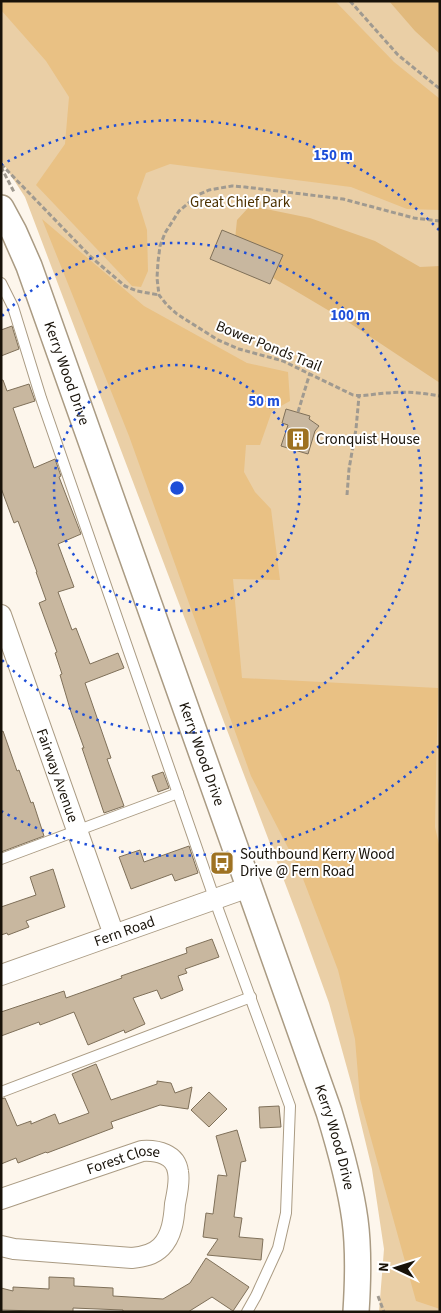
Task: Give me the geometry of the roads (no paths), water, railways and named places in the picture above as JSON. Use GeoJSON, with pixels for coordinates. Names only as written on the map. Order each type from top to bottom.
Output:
{"type":"FeatureCollection","features":[{"type":"Feature","properties":{"kind":"street","name":"Kerry Wood Drive"},"geometry":{"type":"LineString","coordinates":[[1,208],[29,266],[329,1112],[346,1171],[355,1221],[358,1260],[356,1312]]}},
{"type":"Feature","properties":{"kind":"street","name":"Fairway Avenue"},"geometry":{"type":"LineString","coordinates":[[1,615],[114,935]]}},
{"type":"Feature","properties":{"kind":"street","name":"Fern Road"},"geometry":{"type":"LineString","coordinates":[[1,975],[249,887]]}},
{"type":"Feature","properties":{"kind":"street","name":"Forest Close"},"geometry":{"type":"LineString","coordinates":[[1,1199],[142,1151],[150,1150],[166,1155],[176,1164],[178,1172],[171,1230],[162,1246],[149,1255],[132,1258],[14,1249],[1,1246]]}},
{"type":"Feature","properties":{"kind":"lane"},"geometry":{"type":"LineString","coordinates":[[1,283],[13,307],[41,398],[215,899],[290,1106],[286,1213],[278,1248],[248,1312]]}},
{"type":"Feature","properties":{"kind":"lane"},"geometry":{"type":"LineString","coordinates":[[1,859],[178,793]]}},
{"type":"Feature","properties":{"kind":"lane"},"geometry":{"type":"LineString","coordinates":[[1,1092],[251,997]]}},
{"type":"Feature","properties":{"kind":"place","name":"Cronquist House"},"geometry":{"type":"Point","coordinates":[298,439]}},
{"type":"Feature","properties":{"kind":"place","name":"Southbound Kerry Wood Drive @ Fern Road"},"geometry":{"type":"Point","coordinates":[222,863]}},
{"type":"Feature","properties":{"kind":"park label","name":"Great Chief Park"},"geometry":{"type":"Point","coordinates":[240,202]}}]}
